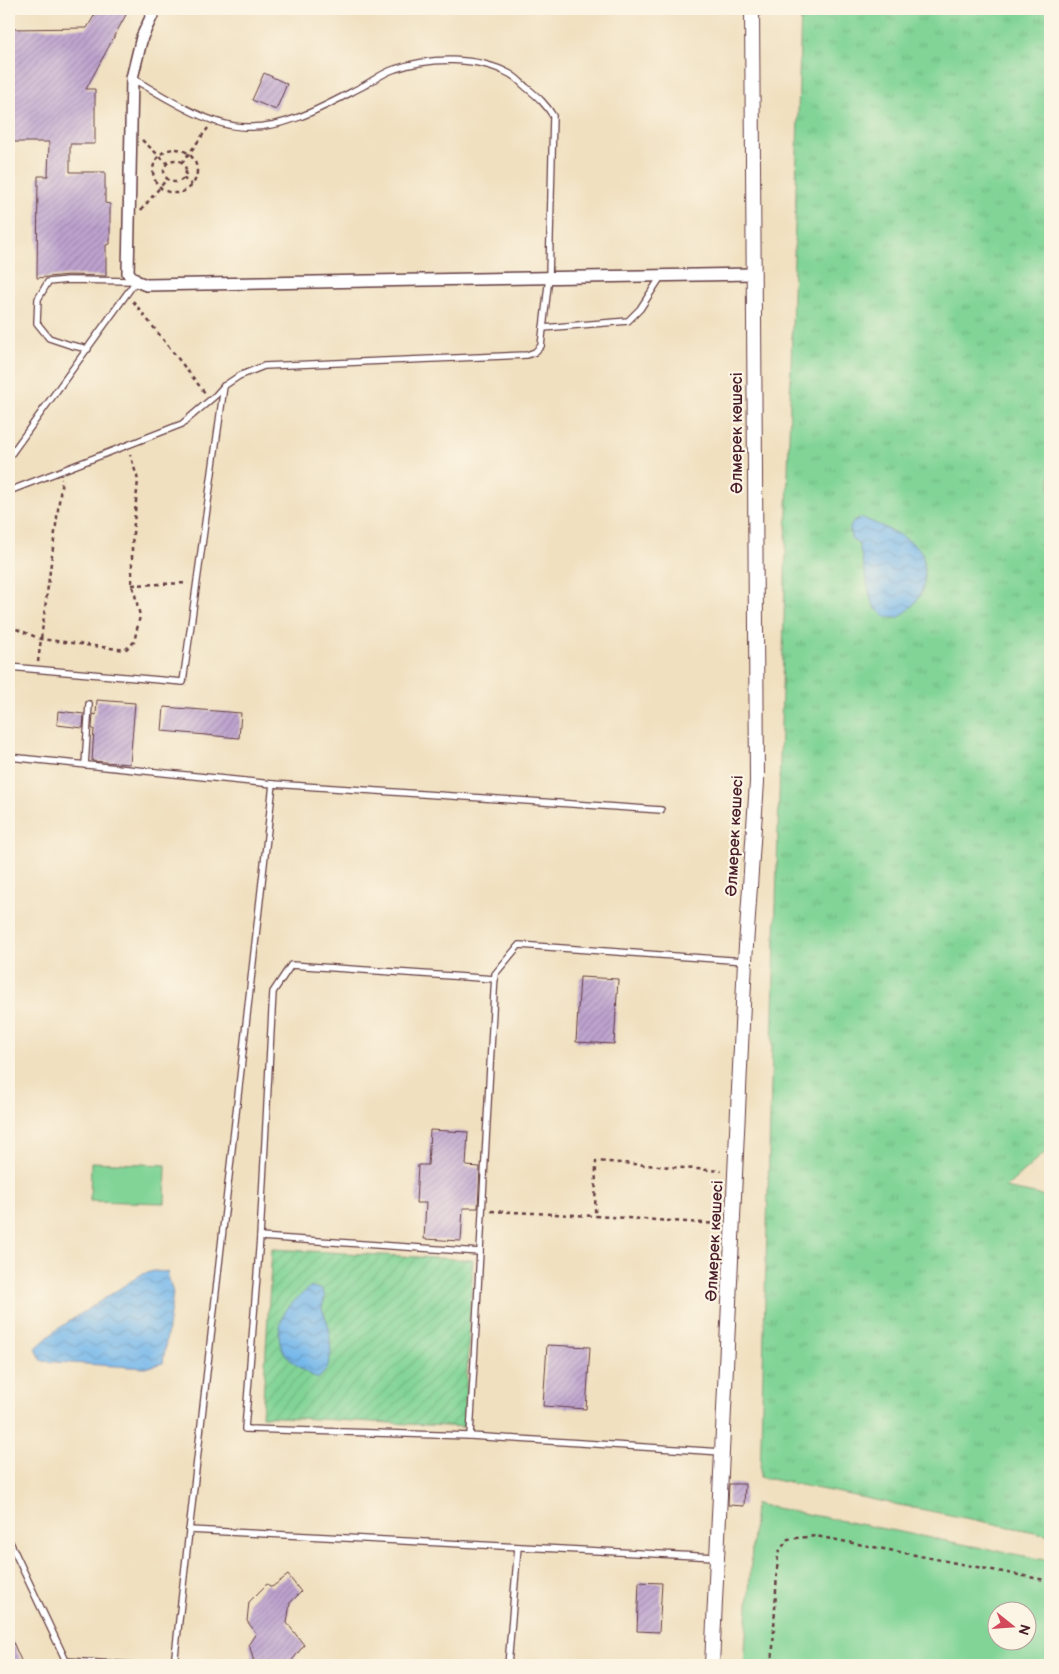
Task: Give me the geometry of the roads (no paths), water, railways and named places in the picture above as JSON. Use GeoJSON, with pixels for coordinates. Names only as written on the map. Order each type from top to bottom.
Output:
{"type":"FeatureCollection","features":[{"type":"Feature","properties":{"kind":"street"},"geometry":{"type":"LineString","coordinates":[[155,9],[142,37],[132,78],[128,273],[136,281],[146,285],[752,274]]}},
{"type":"Feature","properties":{"kind":"street","name":"Әлмерек көшесі"},"geometry":{"type":"LineString","coordinates":[[712,1665],[745,962],[757,782],[752,274],[752,9]]}},
{"type":"Feature","properties":{"kind":"lane"},"geometry":{"type":"LineString","coordinates":[[9,491],[182,424],[224,386],[239,376],[264,366],[526,355],[535,352],[541,346],[549,278],[553,116],[546,104],[511,74],[489,66],[455,60],[429,62],[395,69],[286,122],[245,128],[213,120],[171,101],[132,78]]}},
{"type":"Feature","properties":{"kind":"lane"},"geometry":{"type":"LineString","coordinates":[[543,328],[628,321],[640,309],[662,275]]}},
{"type":"Feature","properties":{"kind":"lane"},"geometry":{"type":"LineString","coordinates":[[88,349],[70,346],[49,338],[37,323],[38,300],[48,282],[68,280],[136,281]]}},
{"type":"Feature","properties":{"kind":"lane"},"geometry":{"type":"LineString","coordinates":[[9,457],[136,281]]}},
{"type":"Feature","properties":{"kind":"lane"},"geometry":{"type":"LineString","coordinates":[[9,667],[183,682],[224,386]]}},
{"type":"Feature","properties":{"kind":"lane"},"geometry":{"type":"LineString","coordinates":[[85,765],[89,704]]}},
{"type":"Feature","properties":{"kind":"lane"},"geometry":{"type":"LineString","coordinates":[[9,757],[273,784],[661,810]]}},
{"type":"Feature","properties":{"kind":"lane"},"geometry":{"type":"LineString","coordinates":[[174,1665],[273,784]]}},
{"type":"Feature","properties":{"kind":"lane"},"geometry":{"type":"LineString","coordinates":[[470,1436],[495,974],[519,944],[745,962]]}},
{"type":"Feature","properties":{"kind":"lane"},"geometry":{"type":"LineString","coordinates":[[495,979],[291,965],[273,992],[260,1237],[245,1429],[470,1436],[722,1452]]}},
{"type":"Feature","properties":{"kind":"lane"},"geometry":{"type":"LineString","coordinates":[[260,1237],[480,1252]]}},
{"type":"Feature","properties":{"kind":"lane"},"geometry":{"type":"LineString","coordinates":[[189,1530],[717,1558]]}},
{"type":"Feature","properties":{"kind":"lane"},"geometry":{"type":"LineString","coordinates":[[9,1540],[66,1661],[133,1665]]}},
{"type":"Feature","properties":{"kind":"lane"},"geometry":{"type":"LineString","coordinates":[[508,1665],[518,1547]]}},
{"type":"Feature","properties":{"kind":"water"},"geometry":{"type":"Polygon","coordinates":[[[862,518],[901,536],[915,545],[922,553],[925,575],[922,590],[911,608],[898,618],[887,617],[876,609],[871,600],[859,545],[851,538],[850,528],[853,521],[862,518]]]}},
{"type":"Feature","properties":{"kind":"water"},"geometry":{"type":"Polygon","coordinates":[[[154,1271],[167,1272],[173,1293],[163,1363],[145,1368],[41,1361],[36,1348],[56,1330],[142,1274],[154,1271]]]}},
{"type":"Feature","properties":{"kind":"water"},"geometry":{"type":"Polygon","coordinates":[[[310,1287],[322,1289],[325,1296],[322,1308],[329,1327],[331,1354],[327,1369],[318,1379],[288,1357],[280,1342],[279,1333],[285,1312],[310,1287]]]}}]}
